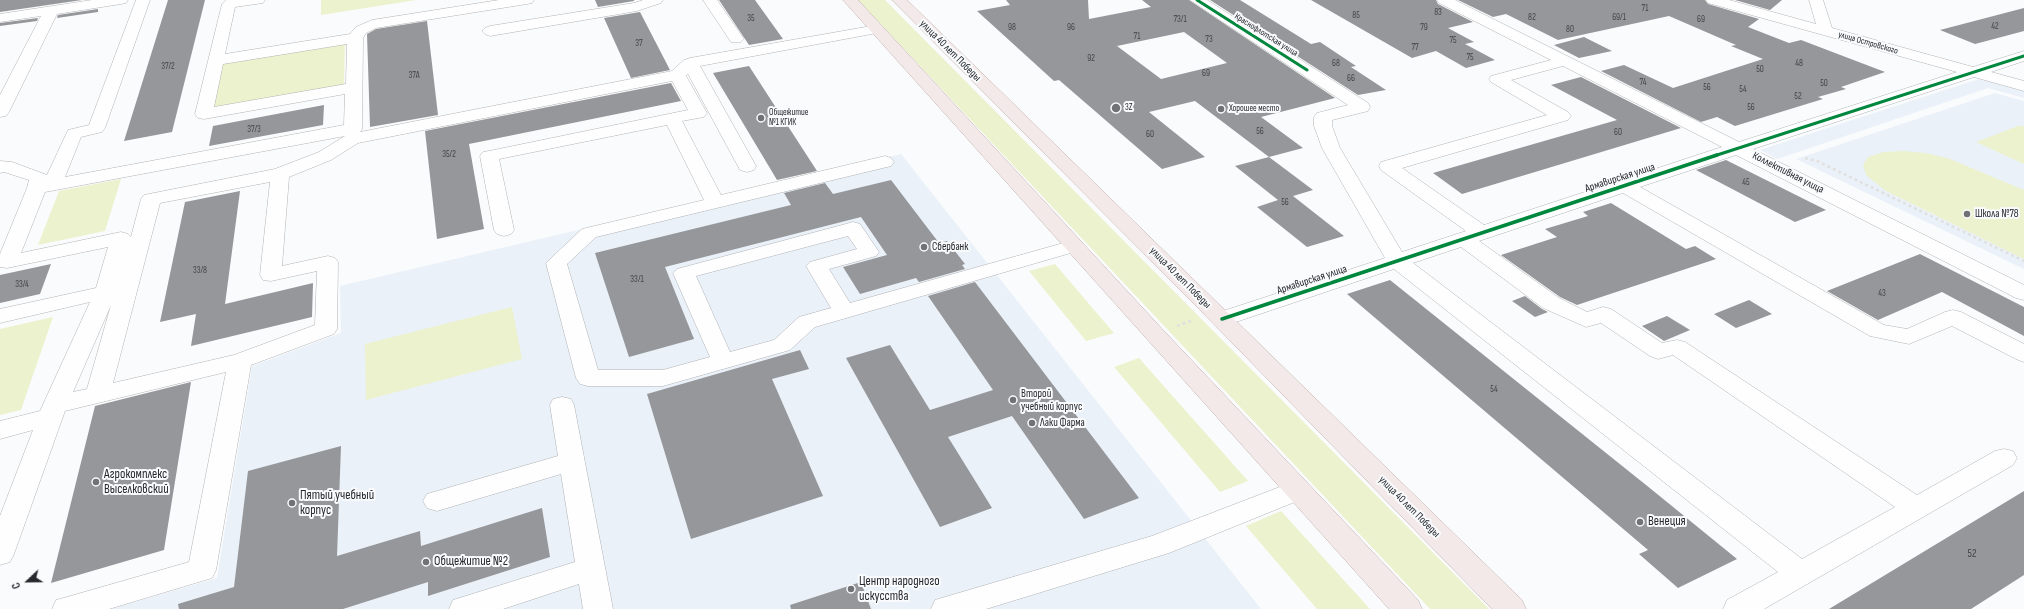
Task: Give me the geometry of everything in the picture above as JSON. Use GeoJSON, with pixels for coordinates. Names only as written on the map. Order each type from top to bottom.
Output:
{"type":"FeatureCollection","features":[{"type":"Feature","properties":{"kind":"main road"},"geometry":{"type":"LineString","coordinates":[[850,0],[1407,609]]}},
{"type":"Feature","properties":{"kind":"main road","name":"улица 40 лет Победы"},"geometry":{"type":"LineString","coordinates":[[899,0],[1222,319],[1511,609]]}},
{"type":"Feature","properties":{"kind":"street"},"geometry":{"type":"LineString","coordinates":[[0,7],[121,0]]}},
{"type":"Feature","properties":{"kind":"street"},"geometry":{"type":"LineString","coordinates":[[0,554],[7,517],[106,292],[121,238],[7,262],[45,186],[74,134],[96,128],[144,0]]}},
{"type":"Feature","properties":{"kind":"street"},"geometry":{"type":"LineString","coordinates":[[258,0],[234,2],[217,60],[204,114],[354,88]]}},
{"type":"Feature","properties":{"kind":"street"},"geometry":{"type":"LineString","coordinates":[[45,186],[353,129],[355,38],[361,30],[372,24],[490,3],[527,0]]}},
{"type":"Feature","properties":{"kind":"street"},"geometry":{"type":"LineString","coordinates":[[490,31],[637,7],[656,0]]}},
{"type":"Feature","properties":{"kind":"street"},"geometry":{"type":"LineString","coordinates":[[710,0],[736,39]]}},
{"type":"Feature","properties":{"kind":"street","name":"Краснофлотская улица"},"geometry":{"type":"LineString","coordinates":[[1197,0],[1362,107],[1323,117],[1323,126],[1331,148],[1397,261]]}},
{"type":"Feature","properties":{"kind":"street","name":"Коллективная улица"},"geometry":{"type":"LineString","coordinates":[[1444,0],[2024,293]]}},
{"type":"Feature","properties":{"kind":"street","name":"улица Островского"},"geometry":{"type":"LineString","coordinates":[[1713,0],[2024,86]]}},
{"type":"Feature","properties":{"kind":"street"},"geometry":{"type":"LineString","coordinates":[[1816,0],[1825,30]]}},
{"type":"Feature","properties":{"kind":"street"},"geometry":{"type":"LineString","coordinates":[[0,18],[48,5]]}},
{"type":"Feature","properties":{"kind":"street"},"geometry":{"type":"LineString","coordinates":[[0,112],[48,5]]}},
{"type":"Feature","properties":{"kind":"street"},"geometry":{"type":"LineString","coordinates":[[98,394],[151,199],[280,174],[325,156],[352,139],[877,29]]}},
{"type":"Feature","properties":{"kind":"street"},"geometry":{"type":"LineString","coordinates":[[217,60],[355,38]]}},
{"type":"Feature","properties":{"kind":"street","name":"Армавирская улица"},"geometry":{"type":"LineString","coordinates":[[1222,319],[1738,148],[1976,73],[2024,56]]}},
{"type":"Feature","properties":{"kind":"street"},"geometry":{"type":"LineString","coordinates":[[1564,61],[1497,79],[1562,116],[1388,166],[1551,303],[1586,320],[1603,314],[1658,351],[1677,347],[1917,508]]}},
{"type":"Feature","properties":{"kind":"street"},"geometry":{"type":"LineString","coordinates":[[504,230],[489,156],[698,113],[684,69]]}},
{"type":"Feature","properties":{"kind":"street"},"geometry":{"type":"LineString","coordinates":[[684,69],[748,166]]}},
{"type":"Feature","properties":{"kind":"street"},"geometry":{"type":"LineString","coordinates":[[672,118],[715,202]]}},
{"type":"Feature","properties":{"kind":"street"},"geometry":{"type":"LineString","coordinates":[[885,162],[589,233],[556,263],[588,378],[663,378],[782,345],[807,322],[1074,246]]}},
{"type":"Feature","properties":{"kind":"street"},"geometry":{"type":"LineString","coordinates":[[0,166],[5,166],[39,177],[45,186]]}},
{"type":"Feature","properties":{"kind":"street"},"geometry":{"type":"LineString","coordinates":[[0,430],[98,394],[240,361],[326,329],[328,262],[271,275],[280,174]]}},
{"type":"Feature","properties":{"kind":"street"},"geometry":{"type":"LineString","coordinates":[[1625,186],[1878,331],[1908,337],[1953,317],[2024,354]]}},
{"type":"Feature","properties":{"kind":"street"},"geometry":{"type":"LineString","coordinates":[[723,361],[684,273],[853,228],[869,252],[817,266],[844,311]]}},
{"type":"Feature","properties":{"kind":"street"},"geometry":{"type":"LineString","coordinates":[[1397,261],[1801,574]]}},
{"type":"Feature","properties":{"kind":"street"},"geometry":{"type":"LineString","coordinates":[[0,316],[106,292]]}},
{"type":"Feature","properties":{"kind":"street"},"geometry":{"type":"LineString","coordinates":[[67,609],[202,570],[240,361]]}},
{"type":"Feature","properties":{"kind":"street"},"geometry":{"type":"LineString","coordinates":[[562,404],[598,609]]}},
{"type":"Feature","properties":{"kind":"street"},"geometry":{"type":"LineString","coordinates":[[1738,609],[2004,458]]}},
{"type":"Feature","properties":{"kind":"street"},"geometry":{"type":"LineString","coordinates":[[437,501],[572,461]]}},
{"type":"Feature","properties":{"kind":"street"},"geometry":{"type":"LineString","coordinates":[[946,609],[1158,545],[1298,490]]}},
{"type":"Feature","properties":{"kind":"street"},"geometry":{"type":"LineString","coordinates":[[464,609],[591,569]]}},
{"type":"Feature","properties":{"kind":"path"},"geometry":{"type":"LineString","coordinates":[[1805,158],[1817,161],[2024,261]]}},
{"type":"Feature","properties":{"kind":"path"},"geometry":{"type":"LineString","coordinates":[[1174,327],[1200,317]]}},
{"type":"Feature","properties":{"kind":"shaded area"},"geometry":{"type":"Polygon","coordinates":[[[1979,79],[2024,91],[2024,98],[1988,88],[1777,159],[1760,150],[1979,79]]]}},
{"type":"Feature","properties":{"kind":"shaded area","name":"Школа №78"},"geometry":{"type":"Polygon","coordinates":[[[1995,93],[2024,101],[2024,269],[1796,159],[1995,93]]]}},
{"type":"Feature","properties":{"kind":"shaded area"},"geometry":{"type":"Polygon","coordinates":[[[901,154],[1261,609],[111,609],[217,578],[252,366],[341,333],[340,286],[901,154]]]}},
{"type":"Feature","properties":{"kind":"green space"},"geometry":{"type":"Polygon","coordinates":[[[321,0],[416,0],[321,15],[321,0]]]}},
{"type":"Feature","properties":{"kind":"green space"},"geometry":{"type":"Polygon","coordinates":[[[858,0],[885,0],[1489,609],[1430,609],[858,0]]]}},
{"type":"Feature","properties":{"kind":"green space"},"geometry":{"type":"Polygon","coordinates":[[[345,42],[344,86],[210,109],[221,62],[345,42]]]}},
{"type":"Feature","properties":{"kind":"green space"},"geometry":{"type":"Polygon","coordinates":[[[2018,126],[2024,126],[2024,164],[1976,142],[2018,126]]]}},
{"type":"Feature","properties":{"kind":"green space"},"geometry":{"type":"Polygon","coordinates":[[[1903,151],[1926,153],[1950,159],[2024,190],[2024,259],[1886,191],[1866,175],[1863,165],[1868,157],[1884,152],[1903,151]]]}},
{"type":"Feature","properties":{"kind":"green space"},"geometry":{"type":"Polygon","coordinates":[[[121,179],[105,231],[38,245],[59,191],[121,179]]]}},
{"type":"Feature","properties":{"kind":"green space"},"geometry":{"type":"Polygon","coordinates":[[[1055,264],[1114,333],[1086,341],[1029,271],[1055,264]]]}},
{"type":"Feature","properties":{"kind":"green space"},"geometry":{"type":"Polygon","coordinates":[[[512,307],[522,359],[366,400],[365,344],[512,307]]]}},
{"type":"Feature","properties":{"kind":"green space"},"geometry":{"type":"Polygon","coordinates":[[[53,317],[21,410],[0,415],[0,329],[53,317]]]}},
{"type":"Feature","properties":{"kind":"green space"},"geometry":{"type":"Polygon","coordinates":[[[1139,358],[1248,481],[1220,492],[1114,367],[1139,358]]]}},
{"type":"Feature","properties":{"kind":"green space"},"geometry":{"type":"Polygon","coordinates":[[[1281,511],[1370,609],[1317,609],[1246,526],[1281,511]]]}},
{"type":"Feature","properties":{"kind":"building"},"geometry":{"type":"Polygon","coordinates":[[[0,0],[82,0],[0,12],[0,0]]]}},
{"type":"Feature","properties":{"kind":"building"},"geometry":{"type":"Polygon","coordinates":[[[168,0],[205,0],[172,132],[124,141],[168,0]]]}},
{"type":"Feature","properties":{"kind":"building"},"geometry":{"type":"Polygon","coordinates":[[[595,0],[634,0],[634,1],[598,7],[595,0]]]}},
{"type":"Feature","properties":{"kind":"building"},"geometry":{"type":"Polygon","coordinates":[[[719,0],[755,0],[783,39],[749,45],[719,0]]]}},
{"type":"Feature","properties":{"kind":"building"},"geometry":{"type":"Polygon","coordinates":[[[1006,0],[1088,0],[1089,19],[1151,7],[1142,0],[1189,0],[1335,98],[1261,117],[1303,148],[1269,157],[1195,101],[1149,112],[1205,157],[1162,169],[1059,80],[1054,81],[977,11],[1010,5],[1006,0]],[[1184,32],[1117,46],[1161,79],[1227,63],[1184,32]]]}},
{"type":"Feature","properties":{"kind":"building"},"geometry":{"type":"Polygon","coordinates":[[[1210,0],[1240,0],[1311,44],[1320,42],[1356,66],[1351,67],[1386,90],[1358,95],[1210,0]]]}},
{"type":"Feature","properties":{"kind":"building"},"geometry":{"type":"Polygon","coordinates":[[[1311,0],[1436,0],[1438,4],[1473,22],[1448,28],[1474,42],[1465,44],[1495,60],[1466,68],[1436,51],[1412,58],[1311,0]]]}},
{"type":"Feature","properties":{"kind":"building"},"geometry":{"type":"Polygon","coordinates":[[[1458,0],[1705,0],[1708,4],[1759,19],[1748,27],[1789,43],[1801,40],[1885,72],[1841,87],[1846,89],[1818,97],[1823,99],[1735,126],[1717,117],[1701,122],[1601,71],[1624,65],[1673,88],[1763,59],[1731,46],[1736,45],[1669,16],[1558,40],[1506,14],[1493,17],[1458,0]]]}},
{"type":"Feature","properties":{"kind":"building"},"geometry":{"type":"Polygon","coordinates":[[[1735,0],[1782,0],[1770,10],[1735,0]]]}},
{"type":"Feature","properties":{"kind":"building"},"geometry":{"type":"Polygon","coordinates":[[[2024,8],[2024,31],[1975,44],[1940,30],[2024,8]]]}},
{"type":"Feature","properties":{"kind":"building"},"geometry":{"type":"Polygon","coordinates":[[[98,9],[98,12],[57,18],[58,15],[98,9]]]}},
{"type":"Feature","properties":{"kind":"building"},"geometry":{"type":"Polygon","coordinates":[[[640,12],[670,70],[631,78],[604,18],[640,12]]]}},
{"type":"Feature","properties":{"kind":"building"},"geometry":{"type":"Polygon","coordinates":[[[38,18],[37,21],[0,26],[0,23],[38,18]]]}},
{"type":"Feature","properties":{"kind":"building"},"geometry":{"type":"Polygon","coordinates":[[[427,21],[438,115],[370,127],[367,34],[376,29],[427,21]]]}},
{"type":"Feature","properties":{"kind":"building"},"geometry":{"type":"Polygon","coordinates":[[[1584,37],[1612,51],[1579,58],[1554,45],[1584,37]]]}},
{"type":"Feature","properties":{"kind":"building","name":"Общежитие №1 КГИК"},"geometry":{"type":"Polygon","coordinates":[[[749,66],[817,171],[777,180],[713,73],[749,66]]]}},
{"type":"Feature","properties":{"kind":"building"},"geometry":{"type":"Polygon","coordinates":[[[1581,77],[1681,128],[1462,194],[1433,173],[1617,120],[1551,85],[1581,77]]]}},
{"type":"Feature","properties":{"kind":"building"},"geometry":{"type":"Polygon","coordinates":[[[671,83],[681,101],[469,144],[484,229],[437,239],[425,131],[671,83]]]}},
{"type":"Feature","properties":{"kind":"building"},"geometry":{"type":"Polygon","coordinates":[[[324,105],[323,125],[209,146],[213,126],[324,105]]]}},
{"type":"Feature","properties":{"kind":"building"},"geometry":{"type":"Polygon","coordinates":[[[1269,157],[1313,190],[1293,196],[1344,236],[1307,247],[1257,207],[1278,200],[1235,166],[1269,157]]]}},
{"type":"Feature","properties":{"kind":"building"},"geometry":{"type":"Polygon","coordinates":[[[1726,160],[1826,210],[1795,222],[1696,170],[1726,160]]]}},
{"type":"Feature","properties":{"kind":"building"},"geometry":{"type":"Polygon","coordinates":[[[891,180],[939,243],[947,241],[965,264],[962,265],[965,269],[919,282],[916,278],[860,294],[843,267],[887,255],[861,217],[665,267],[694,339],[629,357],[595,253],[791,205],[784,193],[825,183],[833,194],[891,180]]]}},
{"type":"Feature","properties":{"kind":"building"},"geometry":{"type":"Polygon","coordinates":[[[240,191],[225,304],[313,283],[312,317],[191,346],[196,314],[160,322],[185,202],[240,191]]]}},
{"type":"Feature","properties":{"kind":"building"},"geometry":{"type":"Polygon","coordinates":[[[1611,203],[1686,249],[1695,246],[1716,259],[1577,305],[1560,297],[1501,255],[1557,237],[1545,229],[1588,216],[1583,212],[1611,203]]]}},
{"type":"Feature","properties":{"kind":"building"},"geometry":{"type":"Polygon","coordinates":[[[1920,254],[2024,307],[2024,336],[1942,292],[1878,320],[1827,291],[1920,254]]]}},
{"type":"Feature","properties":{"kind":"building"},"geometry":{"type":"Polygon","coordinates":[[[51,264],[40,294],[0,303],[0,275],[51,264]]]}},
{"type":"Feature","properties":{"kind":"building"},"geometry":{"type":"Polygon","coordinates":[[[1390,280],[1737,559],[1678,588],[1639,554],[1648,550],[1347,294],[1390,280]]]}},
{"type":"Feature","properties":{"kind":"building","name":"Второй учебный корпус"},"geometry":{"type":"Polygon","coordinates":[[[975,282],[1139,498],[1084,519],[1012,416],[948,437],[992,508],[940,527],[846,358],[890,345],[930,410],[993,390],[928,296],[975,282]]]}},
{"type":"Feature","properties":{"kind":"building"},"geometry":{"type":"Polygon","coordinates":[[[1525,296],[1548,312],[1535,317],[1512,301],[1525,296]]]}},
{"type":"Feature","properties":{"kind":"building"},"geometry":{"type":"Polygon","coordinates":[[[1749,300],[1772,314],[1736,328],[1714,314],[1749,300]]]}},
{"type":"Feature","properties":{"kind":"building"},"geometry":{"type":"Polygon","coordinates":[[[1667,316],[1690,330],[1664,341],[1642,326],[1667,316]]]}},
{"type":"Feature","properties":{"kind":"building"},"geometry":{"type":"Polygon","coordinates":[[[800,350],[809,369],[772,379],[823,496],[691,539],[647,394],[800,350]]]}},
{"type":"Feature","properties":{"kind":"building"},"geometry":{"type":"Polygon","coordinates":[[[191,382],[164,550],[51,583],[95,406],[191,382]]]}},
{"type":"Feature","properties":{"kind":"building"},"geometry":{"type":"Polygon","coordinates":[[[341,446],[337,556],[420,531],[421,546],[542,508],[550,557],[428,596],[428,582],[343,609],[179,609],[178,604],[234,587],[248,471],[341,446]]]}},
{"type":"Feature","properties":{"kind":"building"},"geometry":{"type":"Polygon","coordinates":[[[2024,491],[2024,575],[1971,609],[1829,609],[2024,491]]]}},
{"type":"Feature","properties":{"kind":"building","name":"Центр народного искусства"},"geometry":{"type":"Polygon","coordinates":[[[861,582],[871,609],[791,609],[790,605],[861,582]]]}},
{"type":"Feature","properties":{"kind":"cycle path"},"geometry":{"type":"LineString","coordinates":[[1197,0],[1307,70]]}},
{"type":"Feature","properties":{"kind":"cycle path"},"geometry":{"type":"LineString","coordinates":[[1222,319],[1738,148],[2024,56]]}},
{"type":"Feature","properties":{"kind":"place","name":"3Z"},"geometry":{"type":"Point","coordinates":[1116,108]}},
{"type":"Feature","properties":{"kind":"place","name":"Хорошее место"},"geometry":{"type":"Point","coordinates":[1221,109]}},
{"type":"Feature","properties":{"kind":"place","name":"Общежитие №1 КГИК"},"geometry":{"type":"Point","coordinates":[761,118]}},
{"type":"Feature","properties":{"kind":"place","name":"Школа №78"},"geometry":{"type":"Point","coordinates":[1967,214]}},
{"type":"Feature","properties":{"kind":"place","name":"Сбербанк"},"geometry":{"type":"Point","coordinates":[924,247]}},
{"type":"Feature","properties":{"kind":"place","name":"Второй учебный корпус"},"geometry":{"type":"Point","coordinates":[1013,400]}},
{"type":"Feature","properties":{"kind":"place","name":"Лаки Фарма"},"geometry":{"type":"Point","coordinates":[1032,423]}},
{"type":"Feature","properties":{"kind":"place","name":"Агрокомплекс Выселковский"},"geometry":{"type":"Point","coordinates":[96,482]}},
{"type":"Feature","properties":{"kind":"place","name":"Пятый учебный корпус"},"geometry":{"type":"Point","coordinates":[292,503]}},
{"type":"Feature","properties":{"kind":"place","name":"Венеция"},"geometry":{"type":"Point","coordinates":[1640,522]}},
{"type":"Feature","properties":{"kind":"place","name":"Общежитие №2"},"geometry":{"type":"Point","coordinates":[426,562]}},
{"type":"Feature","properties":{"kind":"place","name":"Центр народного искусства"},"geometry":{"type":"Point","coordinates":[851,589]}}]}
